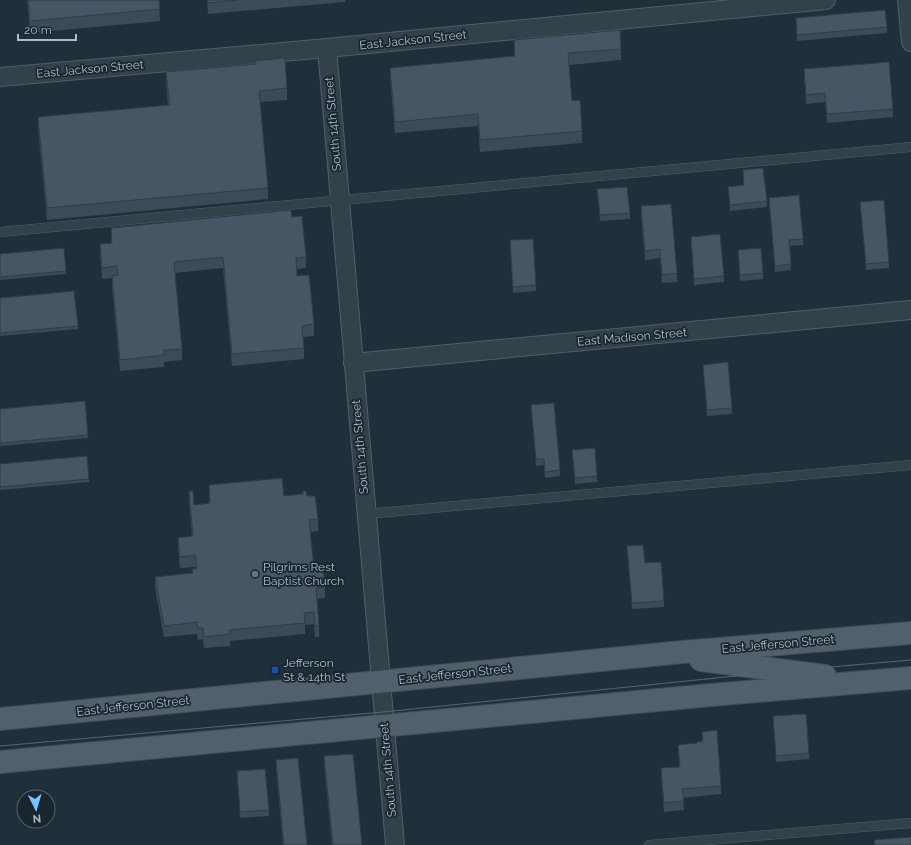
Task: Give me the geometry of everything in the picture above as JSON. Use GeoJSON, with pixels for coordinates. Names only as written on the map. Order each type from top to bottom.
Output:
{"type":"FeatureCollection","features":[{"type":"Feature","properties":{"kind":"main road","name":"East Jefferson Street"},"geometry":{"type":"LineString","coordinates":[[0,719],[660,654],[911,633]]}},
{"type":"Feature","properties":{"kind":"main road"},"geometry":{"type":"LineString","coordinates":[[660,654],[870,681]]}},
{"type":"Feature","properties":{"kind":"main road"},"geometry":{"type":"LineString","coordinates":[[0,762],[712,695],[911,678]]}},
{"type":"Feature","properties":{"kind":"street","name":"East Jackson Street"},"geometry":{"type":"LineString","coordinates":[[0,77],[327,48],[826,0]]}},
{"type":"Feature","properties":{"kind":"street"},"geometry":{"type":"LineString","coordinates":[[907,0],[911,42]]}},
{"type":"Feature","properties":{"kind":"street","name":"South 14th Street"},"geometry":{"type":"LineString","coordinates":[[327,48],[395,845]]}},
{"type":"Feature","properties":{"kind":"street","name":"East Madison Street"},"geometry":{"type":"LineString","coordinates":[[353,363],[911,310]]}},
{"type":"Feature","properties":{"kind":"lane"},"geometry":{"type":"LineString","coordinates":[[0,232],[911,147]]}},
{"type":"Feature","properties":{"kind":"lane"},"geometry":{"type":"LineString","coordinates":[[366,514],[911,465]]}},
{"type":"Feature","properties":{"kind":"lane"},"geometry":{"type":"LineString","coordinates":[[649,845],[911,823]]}},
{"type":"Feature","properties":{"kind":"building"},"geometry":{"type":"Polygon","coordinates":[[[28,0],[159,0],[160,9],[30,21],[28,0]]]}},
{"type":"Feature","properties":{"kind":"building"},"geometry":{"type":"Polygon","coordinates":[[[208,0],[237,0],[208,3],[208,0]]]}},
{"type":"Feature","properties":{"kind":"building"},"geometry":{"type":"Polygon","coordinates":[[[885,10],[887,27],[797,35],[796,18],[885,10]]]}},
{"type":"Feature","properties":{"kind":"building"},"geometry":{"type":"Polygon","coordinates":[[[620,30],[621,49],[568,53],[572,101],[580,100],[582,131],[480,140],[478,114],[395,122],[390,68],[515,56],[514,40],[620,30]]]}},
{"type":"Feature","properties":{"kind":"building"},"geometry":{"type":"Polygon","coordinates":[[[285,58],[287,88],[259,91],[268,188],[47,208],[38,117],[170,105],[166,72],[256,64],[255,61],[285,58]]]}},
{"type":"Feature","properties":{"kind":"building"},"geometry":{"type":"Polygon","coordinates":[[[889,62],[893,109],[827,114],[825,93],[806,95],[804,69],[889,62]]]}},
{"type":"Feature","properties":{"kind":"building"},"geometry":{"type":"Polygon","coordinates":[[[763,168],[767,201],[730,205],[728,187],[744,185],[743,170],[763,168]]]}},
{"type":"Feature","properties":{"kind":"building"},"geometry":{"type":"Polygon","coordinates":[[[627,187],[630,213],[600,215],[597,189],[627,187]]]}},
{"type":"Feature","properties":{"kind":"building"},"geometry":{"type":"Polygon","coordinates":[[[799,195],[803,239],[789,240],[791,264],[775,266],[769,198],[799,195]]]}},
{"type":"Feature","properties":{"kind":"building"},"geometry":{"type":"Polygon","coordinates":[[[884,200],[889,262],[866,264],[860,202],[884,200]]]}},
{"type":"Feature","properties":{"kind":"building"},"geometry":{"type":"Polygon","coordinates":[[[671,204],[677,273],[662,275],[660,249],[645,251],[641,206],[671,204]]]}},
{"type":"Feature","properties":{"kind":"building"},"geometry":{"type":"Polygon","coordinates":[[[291,210],[292,217],[302,216],[306,257],[296,258],[297,276],[309,275],[314,324],[302,326],[304,348],[232,354],[223,257],[174,262],[182,349],[164,350],[164,355],[120,360],[112,276],[118,275],[117,266],[102,268],[100,244],[112,243],[111,228],[291,210]]]}},
{"type":"Feature","properties":{"kind":"building"},"geometry":{"type":"Polygon","coordinates":[[[720,234],[724,276],[694,279],[691,237],[720,234]]]}},
{"type":"Feature","properties":{"kind":"building"},"geometry":{"type":"Polygon","coordinates":[[[533,239],[536,285],[513,287],[510,240],[533,239]]]}},
{"type":"Feature","properties":{"kind":"building"},"geometry":{"type":"Polygon","coordinates":[[[64,248],[66,271],[0,277],[0,254],[64,248]]]}},
{"type":"Feature","properties":{"kind":"building"},"geometry":{"type":"Polygon","coordinates":[[[761,248],[763,273],[740,275],[738,250],[761,248]]]}},
{"type":"Feature","properties":{"kind":"building"},"geometry":{"type":"Polygon","coordinates":[[[74,291],[78,326],[0,333],[0,298],[74,291]]]}},
{"type":"Feature","properties":{"kind":"building"},"geometry":{"type":"Polygon","coordinates":[[[728,362],[732,408],[707,410],[703,365],[728,362]]]}},
{"type":"Feature","properties":{"kind":"building"},"geometry":{"type":"Polygon","coordinates":[[[85,401],[88,435],[0,443],[0,409],[85,401]]]}},
{"type":"Feature","properties":{"kind":"building"},"geometry":{"type":"Polygon","coordinates":[[[554,403],[560,470],[545,472],[544,459],[536,459],[531,405],[554,403]]]}},
{"type":"Feature","properties":{"kind":"building"},"geometry":{"type":"Polygon","coordinates":[[[595,448],[597,476],[575,478],[572,450],[595,448]]]}},
{"type":"Feature","properties":{"kind":"building"},"geometry":{"type":"Polygon","coordinates":[[[87,456],[89,479],[0,487],[0,464],[87,456]]]}},
{"type":"Feature","properties":{"kind":"building","name":"Pilgrims Rest Baptist Church"},"geometry":{"type":"Polygon","coordinates":[[[282,478],[284,496],[303,494],[303,491],[306,491],[307,496],[315,496],[318,519],[309,520],[314,569],[323,568],[325,587],[316,588],[319,626],[315,626],[314,612],[304,613],[305,623],[229,630],[230,634],[204,637],[203,628],[198,628],[197,622],[164,626],[155,577],[193,573],[192,569],[197,569],[195,555],[180,557],[178,538],[193,536],[189,491],[193,491],[194,505],[210,503],[209,485],[282,478]]]}},
{"type":"Feature","properties":{"kind":"building"},"geometry":{"type":"Polygon","coordinates":[[[643,545],[645,563],[661,562],[664,601],[632,603],[627,546],[643,545]]]}},
{"type":"Feature","properties":{"kind":"building"},"geometry":{"type":"Polygon","coordinates":[[[806,714],[809,753],[776,756],[773,716],[806,714]]]}},
{"type":"Feature","properties":{"kind":"building"},"geometry":{"type":"Polygon","coordinates":[[[717,730],[721,786],[682,789],[684,801],[664,803],[661,768],[680,767],[678,745],[703,741],[702,732],[717,730]]]}},
{"type":"Feature","properties":{"kind":"building"},"geometry":{"type":"Polygon","coordinates":[[[353,754],[362,845],[333,845],[324,756],[353,754]]]}},
{"type":"Feature","properties":{"kind":"building"},"geometry":{"type":"Polygon","coordinates":[[[298,758],[307,845],[284,845],[276,760],[298,758]]]}},
{"type":"Feature","properties":{"kind":"building"},"geometry":{"type":"Polygon","coordinates":[[[265,769],[269,810],[240,812],[237,771],[265,769]]]}},
{"type":"Feature","properties":{"kind":"building"},"geometry":{"type":"Polygon","coordinates":[[[911,837],[911,845],[875,845],[874,840],[911,837]]]}},
{"type":"Feature","properties":{"kind":"tram line"},"geometry":{"type":"LineString","coordinates":[[0,746],[383,712],[785,671],[911,660]]}},
{"type":"Feature","properties":{"kind":"place","name":"Pilgrims Rest Baptist Church"},"geometry":{"type":"Point","coordinates":[255,574]}},
{"type":"Feature","properties":{"kind":"place","name":"Jefferson St & 14th St"},"geometry":{"type":"Point","coordinates":[275,670]}}]}
